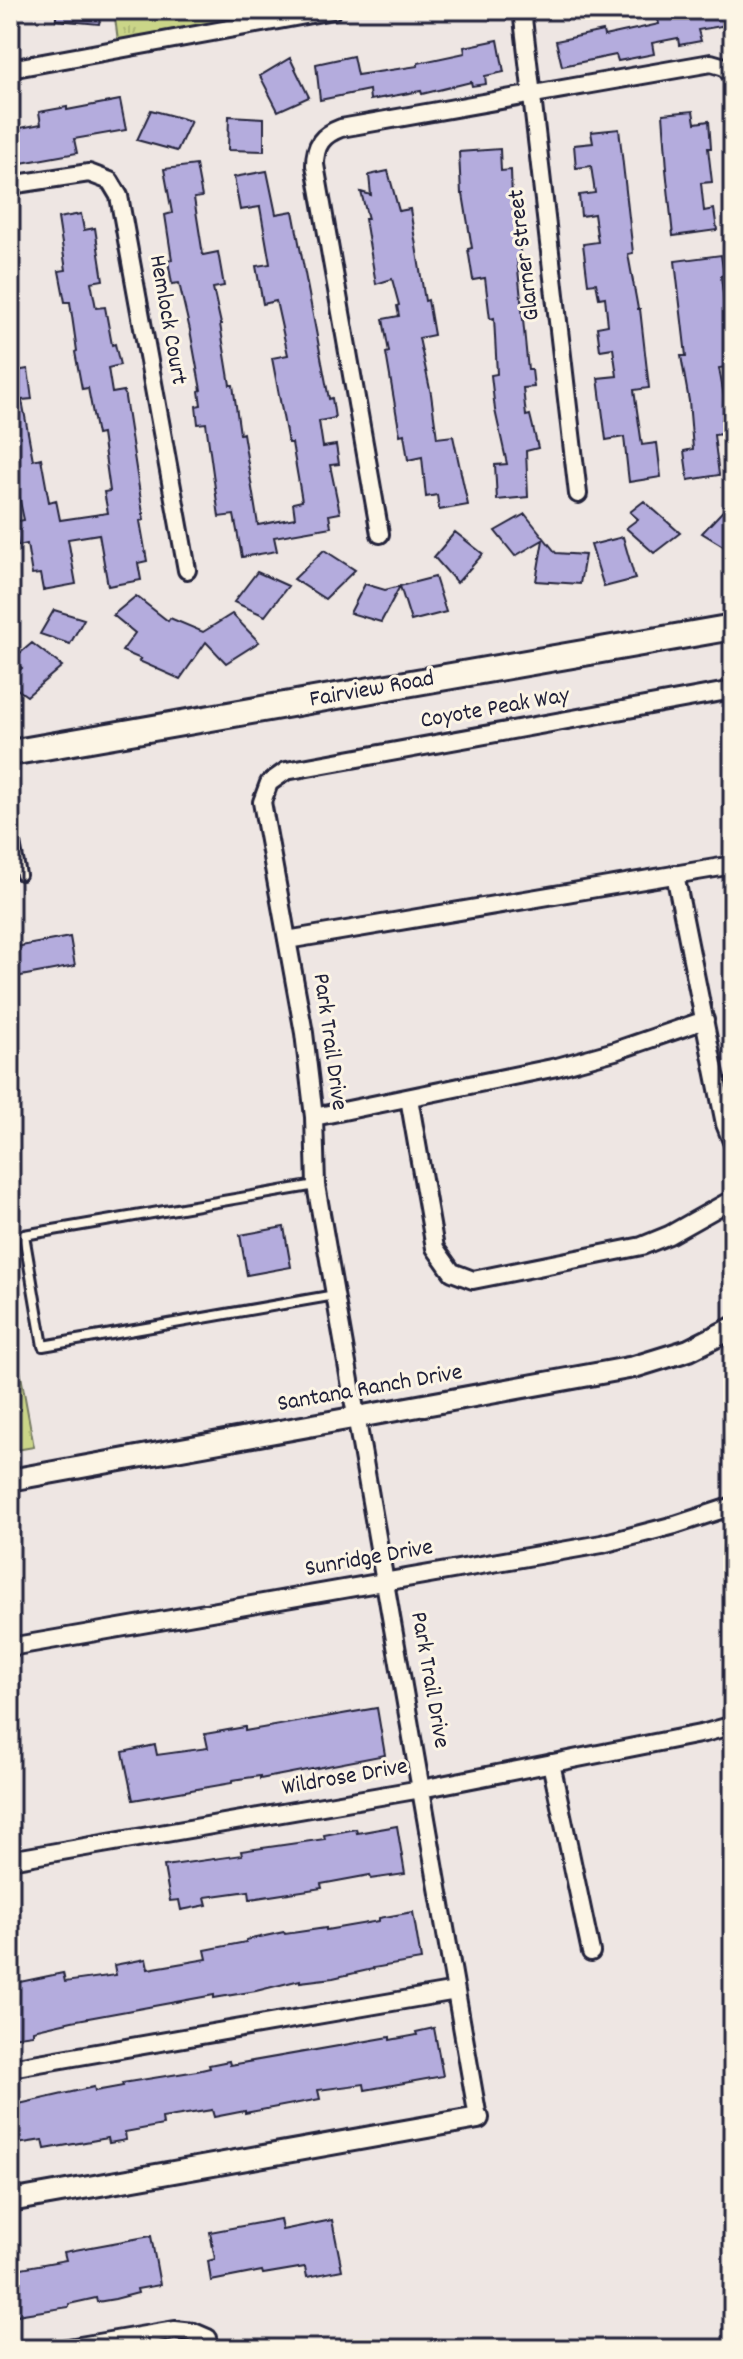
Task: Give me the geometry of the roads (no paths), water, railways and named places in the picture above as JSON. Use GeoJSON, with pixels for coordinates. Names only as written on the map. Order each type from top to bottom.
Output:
{"type":"FeatureCollection","features":[{"type":"Feature","properties":{"kind":"main road","name":"Fairview Road"},"geometry":{"type":"LineString","coordinates":[[10,753],[733,627]]}},
{"type":"Feature","properties":{"kind":"street"},"geometry":{"type":"LineString","coordinates":[[10,69],[333,10]]}},
{"type":"Feature","properties":{"kind":"street","name":"Glarner Street"},"geometry":{"type":"LineString","coordinates":[[522,10],[578,494]]}},
{"type":"Feature","properties":{"kind":"street"},"geometry":{"type":"LineString","coordinates":[[380,534],[315,165],[316,148],[320,141],[329,132],[341,128],[711,63],[729,72]]}},
{"type":"Feature","properties":{"kind":"street","name":"Hemlock Court"},"geometry":{"type":"LineString","coordinates":[[10,185],[89,173],[110,181],[119,196],[187,570]]}},
{"type":"Feature","properties":{"kind":"street","name":"Coyote Peak Way"},"geometry":{"type":"LineString","coordinates":[[269,783],[286,771],[733,690]]}},
{"type":"Feature","properties":{"kind":"street","name":"Park Trail Drive"},"geometry":{"type":"LineString","coordinates":[[10,2201],[478,2118],[316,1185],[314,1117],[304,1033],[262,802],[269,783]]}},
{"type":"Feature","properties":{"kind":"street"},"geometry":{"type":"LineString","coordinates":[[287,940],[733,865]]}},
{"type":"Feature","properties":{"kind":"street"},"geometry":{"type":"LineString","coordinates":[[675,874],[725,1124],[733,1144]]}},
{"type":"Feature","properties":{"kind":"street"},"geometry":{"type":"LineString","coordinates":[[314,1117],[557,1067],[705,1020]]}},
{"type":"Feature","properties":{"kind":"street"},"geometry":{"type":"LineString","coordinates":[[409,1098],[435,1248],[452,1272],[473,1280],[642,1246],[669,1235],[733,1199]]}},
{"type":"Feature","properties":{"kind":"street","name":"Santana Ranch Drive"},"geometry":{"type":"LineString","coordinates":[[10,1480],[634,1367],[689,1350],[733,1328]]}},
{"type":"Feature","properties":{"kind":"street","name":"Sunridge Drive"},"geometry":{"type":"LineString","coordinates":[[10,1647],[602,1544],[733,1506]]}},
{"type":"Feature","properties":{"kind":"street","name":"Wildrose Drive"},"geometry":{"type":"LineString","coordinates":[[10,1860],[421,1789],[733,1725]]}},
{"type":"Feature","properties":{"kind":"street"},"geometry":{"type":"LineString","coordinates":[[551,1763],[591,1952]]}},
{"type":"Feature","properties":{"kind":"street"},"geometry":{"type":"LineString","coordinates":[[10,2068],[456,1991]]}},
{"type":"Feature","properties":{"kind":"street"},"geometry":{"type":"LineString","coordinates":[[62,2349],[175,2330],[194,2332],[208,2338]]}},
{"type":"Feature","properties":{"kind":"lane"},"geometry":{"type":"LineString","coordinates":[[10,816],[21,875]]}},
{"type":"Feature","properties":{"kind":"lane"},"geometry":{"type":"LineString","coordinates":[[316,1185],[24,1235],[43,1346],[335,1295]]}}]}
